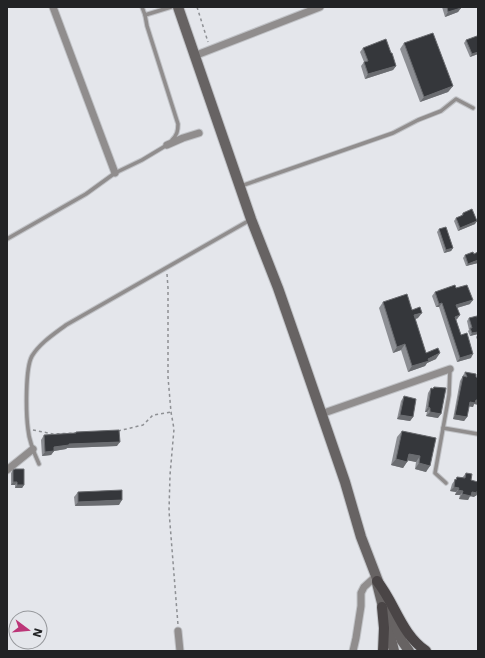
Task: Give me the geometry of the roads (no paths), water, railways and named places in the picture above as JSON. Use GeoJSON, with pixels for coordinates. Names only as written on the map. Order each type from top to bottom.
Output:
{"type":"FeatureCollection","features":[{"type":"Feature","properties":{"kind":"main road"},"geometry":{"type":"LineString","coordinates":[[178,7],[251,220],[278,288],[345,482],[376,579],[402,641],[409,651]]}},
{"type":"Feature","properties":{"kind":"main road"},"geometry":{"type":"LineString","coordinates":[[376,579],[394,651]]}},
{"type":"Feature","properties":{"kind":"main road"},"geometry":{"type":"LineString","coordinates":[[376,579],[386,592],[410,636],[426,651]]}},
{"type":"Feature","properties":{"kind":"main road"},"geometry":{"type":"LineString","coordinates":[[382,607],[384,628],[383,651]]}},
{"type":"Feature","properties":{"kind":"street"},"geometry":{"type":"LineString","coordinates":[[53,7],[115,173]]}},
{"type":"Feature","properties":{"kind":"street"},"geometry":{"type":"LineString","coordinates":[[194,56],[320,7]]}},
{"type":"Feature","properties":{"kind":"street"},"geometry":{"type":"LineString","coordinates":[[167,145],[199,133]]}},
{"type":"Feature","properties":{"kind":"street"},"geometry":{"type":"LineString","coordinates":[[321,414],[450,370]]}},
{"type":"Feature","properties":{"kind":"street"},"geometry":{"type":"LineString","coordinates":[[7,470],[33,449]]}},
{"type":"Feature","properties":{"kind":"street"},"geometry":{"type":"LineString","coordinates":[[353,651],[358,625],[361,594],[364,587],[376,579]]}},
{"type":"Feature","properties":{"kind":"street"},"geometry":{"type":"LineString","coordinates":[[178,631],[180,651]]}},
{"type":"Feature","properties":{"kind":"lane"},"geometry":{"type":"LineString","coordinates":[[7,239],[86,194],[115,173],[142,160],[167,145],[175,137],[178,131],[178,124],[142,7]]}},
{"type":"Feature","properties":{"kind":"lane"},"geometry":{"type":"LineString","coordinates":[[145,14],[171,7]]}},
{"type":"Feature","properties":{"kind":"lane"},"geometry":{"type":"LineString","coordinates":[[240,187],[393,133],[418,120],[442,111],[456,99],[474,108]]}},
{"type":"Feature","properties":{"kind":"lane"},"geometry":{"type":"LineString","coordinates":[[39,464],[33,449],[28,429],[28,374],[31,356],[46,340],[66,324],[251,220]]}},
{"type":"Feature","properties":{"kind":"lane"},"geometry":{"type":"LineString","coordinates":[[446,483],[435,474],[449,395],[450,370]]}},
{"type":"Feature","properties":{"kind":"lane"},"geometry":{"type":"LineString","coordinates":[[443,428],[478,434]]}}]}
